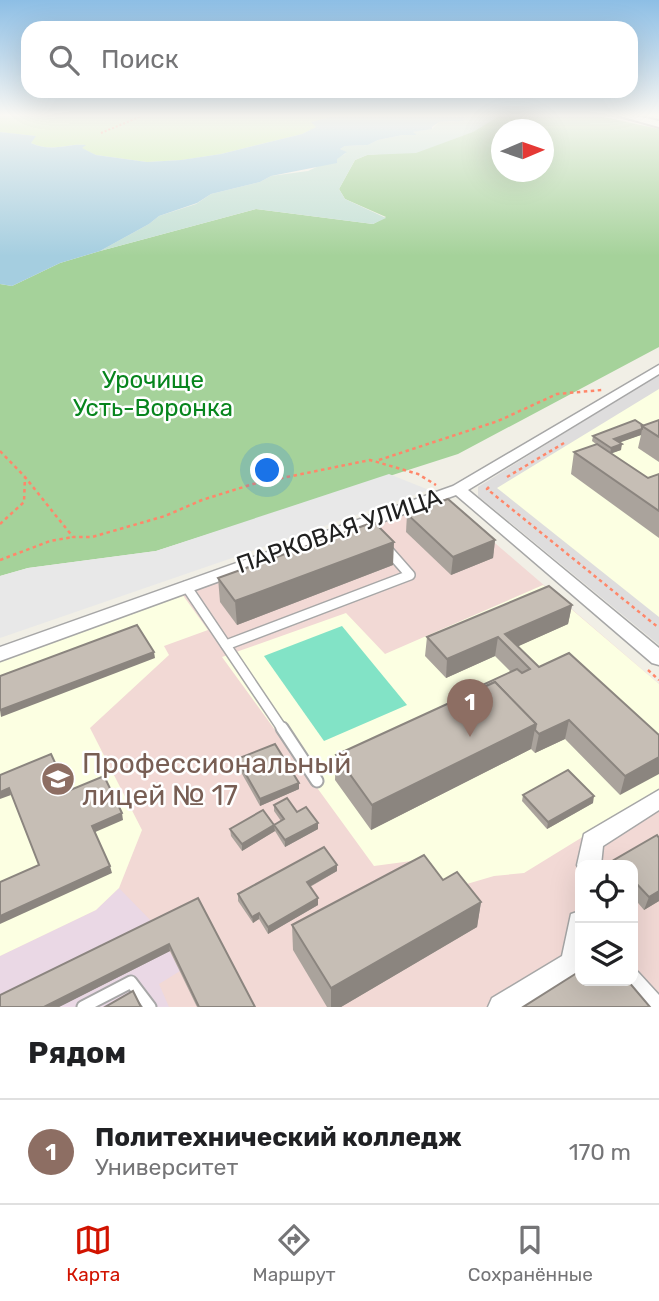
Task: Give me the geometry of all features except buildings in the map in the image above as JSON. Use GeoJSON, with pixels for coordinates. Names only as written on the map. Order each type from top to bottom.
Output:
{"type":"FeatureCollection","features":[{"type":"Feature","properties":{"kind":"street","name":"ПАРКОВАЯ УЛИЦА"},"geometry":{"type":"LineString","coordinates":[[0,654],[186,586],[366,527],[452,491],[659,369]]}},
{"type":"Feature","properties":{"kind":"street"},"geometry":{"type":"LineString","coordinates":[[452,491],[659,658]]}},
{"type":"Feature","properties":{"kind":"street"},"geometry":{"type":"LineString","coordinates":[[590,860],[592,841],[659,799]]}},
{"type":"Feature","properties":{"kind":"street"},"geometry":{"type":"LineString","coordinates":[[501,1007],[574,963],[575,956]]}},
{"type":"Feature","properties":{"kind":"street"},"geometry":{"type":"LineString","coordinates":[[633,986],[652,1007]]}},
{"type":"Feature","properties":{"kind":"lane"},"geometry":{"type":"LineString","coordinates":[[226,645],[411,575],[379,541]]}},
{"type":"Feature","properties":{"kind":"lane"},"geometry":{"type":"LineString","coordinates":[[186,586],[317,781]]}},
{"type":"Feature","properties":{"kind":"lane"},"geometry":{"type":"LineString","coordinates":[[83,1007],[131,982],[150,1007]]}},
{"type":"Feature","properties":{"kind":"path"},"geometry":{"type":"LineString","coordinates":[[0,560],[50,541],[92,537],[165,516],[202,500],[253,484],[342,465],[377,461],[431,445],[529,409],[557,394],[626,389]]}},
{"type":"Feature","properties":{"kind":"path"},"geometry":{"type":"LineString","coordinates":[[565,442],[487,489],[659,628]]}},
{"type":"Feature","properties":{"kind":"path"},"geometry":{"type":"LineString","coordinates":[[0,450],[73,537]]}},
{"type":"Feature","properties":{"kind":"path"},"geometry":{"type":"LineString","coordinates":[[377,461],[418,474],[452,491]]}},
{"type":"Feature","properties":{"kind":"path"},"geometry":{"type":"LineString","coordinates":[[0,524],[24,502],[25,477]]}},
{"type":"Feature","properties":{"kind":"shaded area"},"geometry":{"type":"Polygon","coordinates":[[[328,162],[354,162],[339,189],[345,199],[386,218],[373,224],[256,209],[100,251],[159,216],[196,204],[211,194],[260,182],[271,176],[308,171],[328,162]]]}},
{"type":"Feature","properties":{"kind":"shaded area"},"geometry":{"type":"Polygon","coordinates":[[[659,374],[659,645],[478,496],[478,487],[659,374]]]}},
{"type":"Feature","properties":{"kind":"shaded area"},"geometry":{"type":"Polygon","coordinates":[[[659,389],[659,617],[497,488],[659,389]]]}},
{"type":"Feature","properties":{"kind":"shaded area"},"geometry":{"type":"Polygon","coordinates":[[[389,474],[429,490],[0,638],[0,576],[28,568],[156,551],[389,474]]]}},
{"type":"Feature","properties":{"kind":"shaded area"},"geometry":{"type":"Polygon","coordinates":[[[445,500],[659,684],[659,1007],[0,1007],[0,659],[445,500]]]}},
{"type":"Feature","properties":{"kind":"shaded area"},"geometry":{"type":"Polygon","coordinates":[[[543,585],[659,684],[659,790],[524,873],[494,876],[443,891],[419,860],[374,866],[222,657],[346,613],[385,654],[543,585]]]}},
{"type":"Feature","properties":{"kind":"shaded area","name":"Профессиональный лицей № 17"},"geometry":{"type":"Polygon","coordinates":[[[182,594],[208,630],[164,646],[169,655],[90,728],[142,830],[119,888],[96,910],[0,956],[0,659],[182,594]]]}},
{"type":"Feature","properties":{"kind":"shaded area"},"geometry":{"type":"Polygon","coordinates":[[[119,888],[156,926],[180,971],[159,984],[169,1007],[0,1007],[0,956],[96,910],[119,888]]]}},
{"type":"Feature","properties":{"kind":"green space","name":"Урочище Усть-Воронка"},"geometry":{"type":"Polygon","coordinates":[[[354,162],[491,162],[491,182],[554,182],[554,162],[659,162],[659,347],[458,454],[156,551],[28,568],[0,576],[0,284],[12,286],[60,263],[256,209],[373,224],[386,217],[345,199],[339,189],[354,162]]]}},
{"type":"Feature","properties":{"kind":"green space"},"geometry":{"type":"Polygon","coordinates":[[[342,626],[407,705],[324,741],[264,656],[342,626]]]}},
{"type":"Feature","properties":{"kind":"water"},"geometry":{"type":"Polygon","coordinates":[[[0,162],[337,163],[271,176],[260,182],[211,194],[197,203],[159,216],[100,251],[60,263],[12,286],[0,284],[0,162]]]}},
{"type":"Feature","properties":{"kind":"place","name":"Политехнический колледж"},"geometry":{"type":"Point","coordinates":[470,737]}},
{"type":"Feature","properties":{"kind":"place","name":"Профессиональный лицей № 17"},"geometry":{"type":"Point","coordinates":[58,779]}}]}
